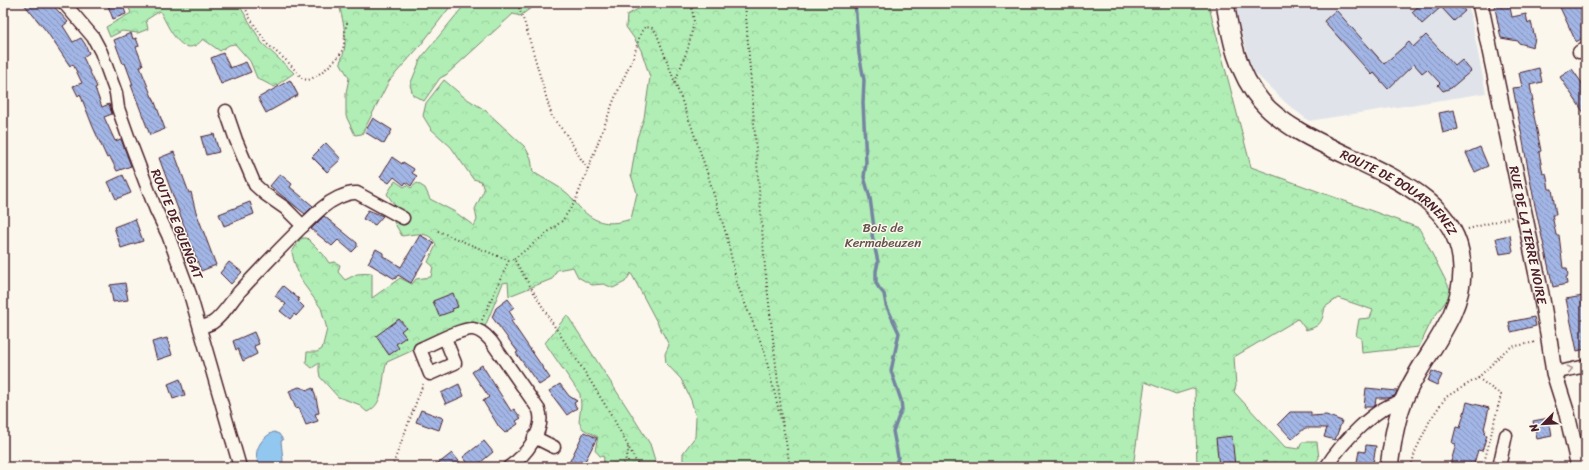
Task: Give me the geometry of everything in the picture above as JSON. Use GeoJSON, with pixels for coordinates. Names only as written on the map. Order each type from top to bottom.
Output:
{"type":"FeatureCollection","features":[{"type":"Feature","properties":{"kind":"main road","name":"ROUTE DE DOUARNENEZ"},"geometry":{"type":"LineString","coordinates":[[1225,3],[1232,41],[1240,67],[1251,88],[1269,110],[1280,119],[1311,138],[1409,187],[1438,210],[1453,233],[1460,250],[1462,267],[1461,286],[1458,299],[1450,319],[1426,357],[1403,401],[1394,436],[1389,467]]}},
{"type":"Feature","properties":{"kind":"street","name":"ROUTE DE GUENGAT"},"geometry":{"type":"LineString","coordinates":[[64,3],[93,37],[101,52],[116,93],[118,108],[130,142],[156,210],[168,235],[200,328],[240,467]]}},
{"type":"Feature","properties":{"kind":"street","name":"RUE DE LA TERRE NOIRE"},"geometry":{"type":"LineString","coordinates":[[1480,3],[1524,213],[1549,339],[1554,373],[1567,414],[1579,467]]}},
{"type":"Feature","properties":{"kind":"street"},"geometry":{"type":"LineString","coordinates":[[226,111],[236,140],[255,185],[285,208],[303,226]]}},
{"type":"Feature","properties":{"kind":"street"},"geometry":{"type":"LineString","coordinates":[[200,328],[212,323],[218,318],[242,290],[303,226],[323,207],[344,194],[352,192],[367,198],[403,218]]}},
{"type":"Feature","properties":{"kind":"street"},"geometry":{"type":"LineString","coordinates":[[445,338],[455,363],[430,374],[420,349],[445,338],[468,330],[478,330],[486,335],[491,341],[539,410],[541,419],[534,437],[520,458],[509,467]]}},
{"type":"Feature","properties":{"kind":"street"},"geometry":{"type":"LineString","coordinates":[[1554,373],[1586,366]]}},
{"type":"Feature","properties":{"kind":"street"},"geometry":{"type":"LineString","coordinates":[[1326,467],[1348,438],[1363,425],[1390,405],[1403,401]]}},
{"type":"Feature","properties":{"kind":"street"},"geometry":{"type":"LineString","coordinates":[[1498,467],[1506,435]]}},
{"type":"Feature","properties":{"kind":"street"},"geometry":{"type":"LineString","coordinates":[[534,437],[554,447]]}},
{"type":"Feature","properties":{"kind":"path"},"geometry":{"type":"LineString","coordinates":[[243,3],[250,18],[267,44],[288,62],[303,79],[308,80],[318,75],[342,52],[343,36],[347,23]]}},
{"type":"Feature","properties":{"kind":"path"},"geometry":{"type":"LineString","coordinates":[[517,3],[525,24],[552,117],[566,134],[588,169]]}},
{"type":"Feature","properties":{"kind":"path"},"geometry":{"type":"LineString","coordinates":[[675,82],[688,48],[694,22],[692,3]]}},
{"type":"Feature","properties":{"kind":"path"},"geometry":{"type":"LineString","coordinates":[[745,3],[765,268],[790,467]]}},
{"type":"Feature","properties":{"kind":"path"},"geometry":{"type":"LineString","coordinates":[[438,231],[509,260],[514,259],[562,221],[575,202],[614,100],[634,55],[640,32],[645,27],[652,28],[656,32],[707,172],[727,237],[737,284],[764,350],[785,436]]}},
{"type":"Feature","properties":{"kind":"path"},"geometry":{"type":"LineString","coordinates":[[1453,233],[1524,213]]}},
{"type":"Feature","properties":{"kind":"path"},"geometry":{"type":"LineString","coordinates":[[514,259],[550,321],[586,374],[628,444],[639,467]]}},
{"type":"Feature","properties":{"kind":"path"},"geometry":{"type":"LineString","coordinates":[[478,330],[509,260]]}},
{"type":"Feature","properties":{"kind":"path"},"geometry":{"type":"LineString","coordinates":[[1411,467],[1415,452],[1430,420],[1446,397],[1478,378],[1512,347],[1549,339]]}},
{"type":"Feature","properties":{"kind":"path"},"geometry":{"type":"LineString","coordinates":[[392,467],[425,379],[430,374]]}},
{"type":"Feature","properties":{"kind":"path"},"geometry":{"type":"LineString","coordinates":[[1478,378],[1501,395],[1483,467]]}},
{"type":"Feature","properties":{"kind":"path"},"geometry":{"type":"LineString","coordinates":[[622,467],[628,454],[628,444]]}},
{"type":"Feature","properties":{"kind":"shaded area"},"geometry":{"type":"Polygon","coordinates":[[[1234,3],[1468,3],[1486,93],[1309,121],[1287,104],[1256,74],[1250,63],[1234,3]]]}},
{"type":"Feature","properties":{"kind":"green space"},"geometry":{"type":"Polygon","coordinates":[[[127,3],[238,3],[262,43],[294,73],[274,87],[257,78],[250,61],[235,44],[229,45],[220,51],[203,39],[196,45],[189,47],[183,45],[172,33],[160,11],[146,20],[148,29],[138,33],[122,31],[110,37],[106,27],[131,13],[127,3]]]}},
{"type":"Feature","properties":{"kind":"green space"},"geometry":{"type":"Polygon","coordinates":[[[339,3],[453,3],[420,46],[389,81],[362,134],[355,135],[346,116],[346,93],[349,78],[340,62],[345,47],[345,33],[339,3]]]}},
{"type":"Feature","properties":{"kind":"green space"},"geometry":{"type":"Polygon","coordinates":[[[466,3],[552,3],[531,8],[520,16],[513,14],[446,75],[440,78],[424,101],[413,95],[410,85],[421,58],[466,3]]]}},
{"type":"Feature","properties":{"kind":"green space","name":"Bois de Kermabeuzen"},"geometry":{"type":"Polygon","coordinates":[[[649,3],[1208,3],[1251,167],[1419,228],[1452,293],[1432,320],[1419,347],[1362,353],[1361,338],[1356,336],[1359,319],[1370,318],[1373,310],[1338,298],[1325,307],[1322,320],[1315,327],[1306,330],[1298,319],[1234,357],[1236,386],[1234,392],[1285,447],[1299,449],[1302,442],[1317,442],[1319,458],[1312,467],[1197,467],[1195,388],[1176,394],[1145,382],[1133,467],[683,467],[683,453],[695,437],[696,417],[691,400],[681,379],[666,363],[665,354],[669,345],[631,273],[625,282],[613,288],[604,284],[592,285],[578,277],[573,267],[557,270],[552,279],[509,296],[508,282],[503,283],[484,329],[440,338],[387,362],[380,397],[373,408],[367,412],[358,404],[338,397],[320,377],[319,363],[312,368],[306,363],[307,352],[317,352],[322,349],[327,329],[321,308],[305,286],[294,261],[292,252],[301,238],[307,238],[323,254],[329,263],[335,262],[340,265],[338,272],[345,280],[357,274],[372,273],[372,298],[400,278],[412,284],[416,279],[431,277],[433,266],[428,262],[436,245],[430,237],[426,235],[417,234],[402,236],[394,222],[394,204],[387,194],[395,181],[404,187],[407,185],[411,188],[417,183],[425,188],[430,199],[455,212],[474,226],[477,220],[475,209],[484,190],[481,181],[473,179],[451,147],[431,129],[423,116],[426,103],[444,80],[464,97],[485,110],[525,147],[531,158],[533,172],[567,193],[586,213],[597,220],[609,223],[631,219],[637,193],[631,175],[637,138],[644,118],[650,77],[641,50],[626,27],[627,15],[649,3]]]}},
{"type":"Feature","properties":{"kind":"green space"},"geometry":{"type":"Polygon","coordinates":[[[567,315],[650,444],[657,467],[603,467],[604,457],[600,456],[595,450],[598,437],[583,429],[579,422],[581,405],[580,394],[545,343],[567,315]]]}},
{"type":"Feature","properties":{"kind":"water"},"geometry":{"type":"Polygon","coordinates":[[[274,432],[279,434],[283,440],[281,441],[283,460],[282,466],[261,467],[257,457],[258,446],[269,434],[274,432]]]}},
{"type":"Feature","properties":{"kind":"building"},"geometry":{"type":"Polygon","coordinates":[[[23,3],[51,3],[68,22],[63,26],[73,42],[81,38],[85,44],[89,53],[83,57],[97,87],[95,88],[102,107],[109,104],[112,114],[104,117],[115,141],[121,139],[131,166],[117,171],[110,157],[107,158],[80,94],[78,96],[73,86],[82,83],[73,64],[70,66],[47,32],[23,3]]]}},
{"type":"Feature","properties":{"kind":"building"},"geometry":{"type":"Polygon","coordinates":[[[107,3],[122,3],[126,14],[113,19],[107,3]]]}},
{"type":"Feature","properties":{"kind":"building"},"geometry":{"type":"Polygon","coordinates":[[[1422,3],[1458,3],[1465,11],[1454,21],[1441,7],[1422,24],[1412,12],[1422,3]]]}},
{"type":"Feature","properties":{"kind":"building"},"geometry":{"type":"Polygon","coordinates":[[[1494,3],[1509,3],[1512,17],[1526,14],[1528,24],[1531,22],[1535,38],[1533,47],[1519,43],[1518,41],[1501,38],[1494,3]]]}},
{"type":"Feature","properties":{"kind":"building"},"geometry":{"type":"Polygon","coordinates":[[[1558,3],[1586,3],[1586,36],[1576,42],[1558,3]]]}},
{"type":"Feature","properties":{"kind":"building"},"geometry":{"type":"Polygon","coordinates":[[[1336,10],[1384,64],[1409,42],[1413,47],[1426,35],[1455,66],[1462,60],[1471,71],[1451,88],[1443,91],[1438,85],[1440,83],[1427,69],[1422,73],[1414,64],[1388,89],[1374,73],[1372,75],[1324,21],[1336,10]]]}},
{"type":"Feature","properties":{"kind":"building"},"geometry":{"type":"Polygon","coordinates":[[[131,33],[133,39],[136,38],[139,46],[136,47],[143,65],[140,67],[165,129],[150,135],[131,85],[133,85],[125,63],[123,64],[114,40],[131,33]]]}},
{"type":"Feature","properties":{"kind":"building"},"geometry":{"type":"Polygon","coordinates":[[[223,53],[230,68],[246,62],[251,72],[221,84],[211,58],[223,53]]]}},
{"type":"Feature","properties":{"kind":"building"},"geometry":{"type":"Polygon","coordinates":[[[1539,68],[1542,82],[1530,85],[1533,101],[1531,101],[1541,151],[1539,152],[1543,174],[1546,173],[1549,189],[1552,189],[1556,215],[1552,215],[1556,235],[1559,235],[1563,268],[1567,268],[1568,276],[1566,277],[1567,284],[1553,287],[1535,206],[1513,88],[1522,87],[1519,73],[1539,68]]]}},
{"type":"Feature","properties":{"kind":"building"},"geometry":{"type":"Polygon","coordinates":[[[1572,69],[1586,89],[1586,116],[1560,77],[1572,69]]]}},
{"type":"Feature","properties":{"kind":"building"},"geometry":{"type":"Polygon","coordinates":[[[290,80],[298,95],[266,113],[258,98],[290,80]]]}},
{"type":"Feature","properties":{"kind":"building"},"geometry":{"type":"Polygon","coordinates":[[[1454,110],[1458,129],[1443,133],[1439,113],[1454,110]]]}},
{"type":"Feature","properties":{"kind":"building"},"geometry":{"type":"Polygon","coordinates":[[[373,118],[392,130],[384,144],[365,132],[373,118]]]}},
{"type":"Feature","properties":{"kind":"building"},"geometry":{"type":"Polygon","coordinates":[[[214,134],[219,152],[206,155],[201,137],[214,134]]]}},
{"type":"Feature","properties":{"kind":"building"},"geometry":{"type":"Polygon","coordinates":[[[326,143],[341,159],[327,172],[312,157],[326,143]]]}},
{"type":"Feature","properties":{"kind":"building"},"geometry":{"type":"Polygon","coordinates":[[[1480,147],[1488,166],[1475,172],[1466,153],[1480,147]]]}},
{"type":"Feature","properties":{"kind":"building"},"geometry":{"type":"Polygon","coordinates":[[[174,152],[189,193],[191,192],[195,209],[216,265],[201,271],[159,158],[174,152]]]}},
{"type":"Feature","properties":{"kind":"building"},"geometry":{"type":"Polygon","coordinates":[[[392,157],[402,164],[403,162],[414,169],[412,173],[417,176],[411,186],[406,182],[404,185],[394,177],[389,183],[380,177],[392,157]]]}},
{"type":"Feature","properties":{"kind":"building"},"geometry":{"type":"Polygon","coordinates":[[[280,174],[292,184],[290,187],[313,206],[305,214],[270,186],[280,174]]]}},
{"type":"Feature","properties":{"kind":"building"},"geometry":{"type":"Polygon","coordinates":[[[123,175],[131,193],[116,199],[108,182],[123,175]]]}},
{"type":"Feature","properties":{"kind":"building"},"geometry":{"type":"Polygon","coordinates":[[[250,202],[254,214],[224,226],[219,214],[250,202]]]}},
{"type":"Feature","properties":{"kind":"building"},"geometry":{"type":"Polygon","coordinates":[[[368,210],[383,216],[375,225],[363,219],[368,210]]]}},
{"type":"Feature","properties":{"kind":"building"},"geometry":{"type":"Polygon","coordinates":[[[324,216],[357,243],[357,247],[352,252],[338,240],[332,246],[311,229],[324,216]]]}},
{"type":"Feature","properties":{"kind":"building"},"geometry":{"type":"Polygon","coordinates":[[[135,219],[143,241],[121,248],[114,227],[135,219]]]}},
{"type":"Feature","properties":{"kind":"building"},"geometry":{"type":"Polygon","coordinates":[[[420,235],[434,243],[411,283],[398,275],[395,279],[368,263],[376,249],[383,253],[383,256],[401,267],[420,235]]]}},
{"type":"Feature","properties":{"kind":"building"},"geometry":{"type":"Polygon","coordinates":[[[1510,235],[1513,252],[1500,254],[1496,238],[1510,235]]]}},
{"type":"Feature","properties":{"kind":"building"},"geometry":{"type":"Polygon","coordinates":[[[229,262],[242,272],[231,284],[220,273],[229,262]]]}},
{"type":"Feature","properties":{"kind":"building"},"geometry":{"type":"Polygon","coordinates":[[[125,283],[128,300],[113,302],[110,285],[125,283]]]}},
{"type":"Feature","properties":{"kind":"building"},"geometry":{"type":"Polygon","coordinates":[[[283,286],[299,299],[298,301],[304,307],[296,316],[294,314],[290,319],[280,311],[286,304],[275,296],[283,286]]]}},
{"type":"Feature","properties":{"kind":"building"},"geometry":{"type":"Polygon","coordinates":[[[453,293],[458,307],[452,309],[453,311],[439,316],[433,301],[453,293]]]}},
{"type":"Feature","properties":{"kind":"building"},"geometry":{"type":"Polygon","coordinates":[[[1583,296],[1586,307],[1586,311],[1584,312],[1586,324],[1586,349],[1577,351],[1566,299],[1583,296]]]}},
{"type":"Feature","properties":{"kind":"building"},"geometry":{"type":"Polygon","coordinates":[[[508,299],[514,307],[509,311],[514,319],[511,321],[550,378],[539,385],[516,353],[518,352],[492,317],[496,308],[508,299]]]}},
{"type":"Feature","properties":{"kind":"building"},"geometry":{"type":"Polygon","coordinates":[[[1534,317],[1536,326],[1511,332],[1509,322],[1534,317]]]}},
{"type":"Feature","properties":{"kind":"building"},"geometry":{"type":"Polygon","coordinates":[[[399,319],[406,327],[401,331],[406,337],[396,344],[399,348],[389,355],[376,336],[399,319]]]}},
{"type":"Feature","properties":{"kind":"building"},"geometry":{"type":"Polygon","coordinates":[[[254,332],[259,344],[254,346],[257,354],[243,361],[238,349],[236,350],[233,341],[254,332]]]}},
{"type":"Feature","properties":{"kind":"building"},"geometry":{"type":"Polygon","coordinates":[[[167,338],[172,355],[157,360],[152,342],[167,338]]]}},
{"type":"Feature","properties":{"kind":"building"},"geometry":{"type":"Polygon","coordinates":[[[482,365],[511,411],[514,409],[521,418],[516,421],[518,424],[505,433],[499,427],[483,401],[489,397],[472,372],[482,365]]]}},
{"type":"Feature","properties":{"kind":"building"},"geometry":{"type":"Polygon","coordinates":[[[1432,371],[1442,375],[1437,385],[1428,381],[1432,371]]]}},
{"type":"Feature","properties":{"kind":"building"},"geometry":{"type":"Polygon","coordinates":[[[180,379],[185,395],[173,399],[168,384],[180,379]]]}},
{"type":"Feature","properties":{"kind":"building"},"geometry":{"type":"Polygon","coordinates":[[[459,384],[464,396],[446,404],[441,393],[459,384]]]}},
{"type":"Feature","properties":{"kind":"building"},"geometry":{"type":"Polygon","coordinates":[[[560,384],[569,396],[577,401],[574,403],[577,408],[567,415],[549,391],[560,384]]]}},
{"type":"Feature","properties":{"kind":"building"},"geometry":{"type":"Polygon","coordinates":[[[299,387],[308,390],[313,388],[319,413],[315,414],[318,421],[306,425],[299,408],[296,409],[289,391],[299,387]]]}},
{"type":"Feature","properties":{"kind":"building"},"geometry":{"type":"Polygon","coordinates":[[[1366,388],[1397,391],[1395,396],[1388,398],[1376,398],[1375,406],[1364,407],[1366,388]]]}},
{"type":"Feature","properties":{"kind":"building"},"geometry":{"type":"Polygon","coordinates":[[[1467,402],[1489,408],[1484,429],[1484,434],[1487,435],[1482,451],[1478,450],[1473,467],[1458,467],[1450,465],[1456,444],[1452,443],[1456,427],[1460,428],[1467,402]]]}},
{"type":"Feature","properties":{"kind":"building"},"geometry":{"type":"Polygon","coordinates":[[[421,410],[443,418],[439,430],[416,422],[421,410]]]}},
{"type":"Feature","properties":{"kind":"building"},"geometry":{"type":"Polygon","coordinates":[[[1290,412],[1311,412],[1311,416],[1326,415],[1342,421],[1335,440],[1324,437],[1327,428],[1305,428],[1292,439],[1278,424],[1290,412]]]}},
{"type":"Feature","properties":{"kind":"building"},"geometry":{"type":"Polygon","coordinates":[[[1549,418],[1552,436],[1537,439],[1533,421],[1549,418]]]}},
{"type":"Feature","properties":{"kind":"building"},"geometry":{"type":"Polygon","coordinates":[[[584,432],[597,438],[582,467],[567,467],[584,432]]]}},
{"type":"Feature","properties":{"kind":"building"},"geometry":{"type":"Polygon","coordinates":[[[1232,436],[1235,466],[1219,467],[1216,438],[1232,436]]]}},
{"type":"Feature","properties":{"kind":"building"},"geometry":{"type":"Polygon","coordinates":[[[484,441],[493,452],[475,467],[471,467],[463,457],[484,441]]]}},
{"type":"Feature","properties":{"kind":"building"},"geometry":{"type":"Polygon","coordinates":[[[1366,445],[1376,446],[1373,463],[1372,462],[1371,467],[1356,467],[1359,451],[1365,452],[1366,445]]]}},
{"type":"Feature","properties":{"kind":"building"},"geometry":{"type":"Polygon","coordinates":[[[452,453],[464,467],[434,467],[452,453]]]}},
{"type":"Feature","properties":{"kind":"waterway"},"geometry":{"type":"LineString","coordinates":[[855,3],[859,54],[864,80],[863,103],[866,162],[864,177],[870,198],[874,228],[872,235],[878,262],[876,283],[884,294],[886,305],[899,333],[891,371],[901,400],[902,410],[893,431],[898,457],[895,467]]}}]}
